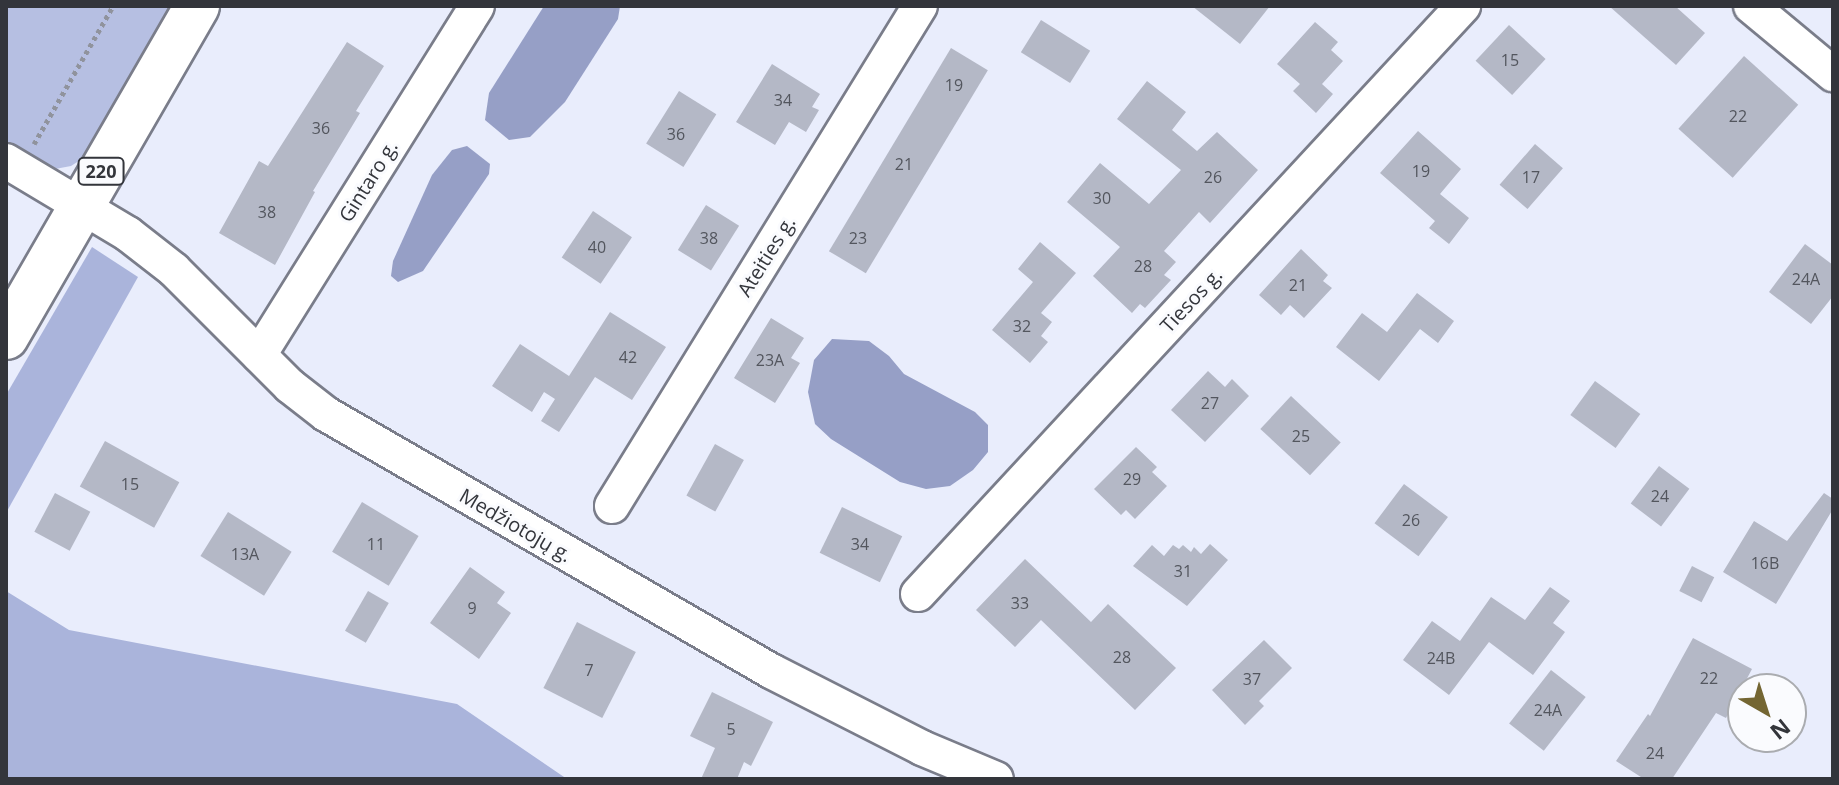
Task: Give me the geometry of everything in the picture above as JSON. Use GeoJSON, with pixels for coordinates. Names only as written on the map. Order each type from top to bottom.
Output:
{"type":"FeatureCollection","features":[{"type":"Feature","properties":{"kind":"main road","name":"220"},"geometry":{"type":"LineString","coordinates":[[6,337],[197,6]]}},
{"type":"Feature","properties":{"kind":"street","name":"Gintaro g."},"geometry":{"type":"LineString","coordinates":[[259,355],[477,6]]}},
{"type":"Feature","properties":{"kind":"street","name":"Ateities g."},"geometry":{"type":"LineString","coordinates":[[612,506],[920,6]]}},
{"type":"Feature","properties":{"kind":"street","name":"Tiesos g."},"geometry":{"type":"LineString","coordinates":[[918,594],[1463,6]]}},
{"type":"Feature","properties":{"kind":"street"},"geometry":{"type":"LineString","coordinates":[[1751,6],[1833,74]]}},
{"type":"Feature","properties":{"kind":"street","name":"Medžiotojų g."},"geometry":{"type":"LineString","coordinates":[[13,164],[128,234],[174,270],[259,355],[326,414],[622,588],[771,671],[922,748],[996,779]]}},
{"type":"Feature","properties":{"kind":"path"},"geometry":{"type":"LineString","coordinates":[[13,164],[113,6]]}},
{"type":"Feature","properties":{"kind":"shaded area"},"geometry":{"type":"Polygon","coordinates":[[[6,6],[172,6],[88,155],[71,166],[55,169],[6,144],[6,6]]]}},
{"type":"Feature","properties":{"kind":"shaded area"},"geometry":{"type":"Polygon","coordinates":[[[544,6],[620,6],[618,19],[565,102],[530,137],[509,140],[485,120],[489,93],[544,6]]]}},
{"type":"Feature","properties":{"kind":"shaded area"},"geometry":{"type":"Polygon","coordinates":[[[467,146],[490,164],[489,174],[423,271],[398,282],[391,276],[393,261],[432,175],[452,150],[467,146]]]}},
{"type":"Feature","properties":{"kind":"shaded area"},"geometry":{"type":"Polygon","coordinates":[[[92,247],[138,277],[6,513],[6,395],[92,247]]]}},
{"type":"Feature","properties":{"kind":"shaded area"},"geometry":{"type":"Polygon","coordinates":[[[832,339],[869,341],[889,356],[904,374],[975,412],[988,425],[988,452],[973,470],[950,486],[926,489],[900,482],[831,439],[815,424],[808,392],[814,360],[832,339]]]}},
{"type":"Feature","properties":{"kind":"shaded area"},"geometry":{"type":"Polygon","coordinates":[[[6,591],[69,630],[457,704],[567,779],[6,779],[6,591]]]}},
{"type":"Feature","properties":{"kind":"building"},"geometry":{"type":"Polygon","coordinates":[[[1192,6],[1270,6],[1240,44],[1192,6]]]}},
{"type":"Feature","properties":{"kind":"building"},"geometry":{"type":"Polygon","coordinates":[[[1609,6],[1675,6],[1705,33],[1676,65],[1609,6]]]}},
{"type":"Feature","properties":{"kind":"building"},"geometry":{"type":"Polygon","coordinates":[[[1041,20],[1090,51],[1070,83],[1021,52],[1041,20]]]}},
{"type":"Feature","properties":{"kind":"building"},"geometry":{"type":"Polygon","coordinates":[[[1315,22],[1338,42],[1331,50],[1343,61],[1322,84],[1333,94],[1316,113],[1293,91],[1300,84],[1277,64],[1315,22]]]}},
{"type":"Feature","properties":{"kind":"building"},"geometry":{"type":"Polygon","coordinates":[[[1509,25],[1546,59],[1512,95],[1476,61],[1509,25]]]}},
{"type":"Feature","properties":{"kind":"building"},"geometry":{"type":"Polygon","coordinates":[[[347,42],[384,66],[356,111],[360,113],[313,191],[275,265],[219,233],[259,161],[268,166],[347,42]]]}},
{"type":"Feature","properties":{"kind":"building"},"geometry":{"type":"Polygon","coordinates":[[[951,48],[988,70],[866,273],[829,251],[951,48]]]}},
{"type":"Feature","properties":{"kind":"building"},"geometry":{"type":"Polygon","coordinates":[[[1744,56],[1798,105],[1733,178],[1678,129],[1744,56]]]}},
{"type":"Feature","properties":{"kind":"building"},"geometry":{"type":"Polygon","coordinates":[[[772,64],[820,94],[812,107],[819,110],[806,132],[789,122],[775,145],[736,122],[772,64]]]}},
{"type":"Feature","properties":{"kind":"building"},"geometry":{"type":"Polygon","coordinates":[[[1147,81],[1186,112],[1172,130],[1197,151],[1217,132],[1258,170],[1210,223],[1199,212],[1164,251],[1176,262],[1164,275],[1171,280],[1145,308],[1140,304],[1132,313],[1093,276],[1120,247],[1067,202],[1100,163],[1149,204],[1181,170],[1117,119],[1147,81]]]}},
{"type":"Feature","properties":{"kind":"building"},"geometry":{"type":"Polygon","coordinates":[[[679,91],[716,114],[683,167],[646,144],[679,91]]]}},
{"type":"Feature","properties":{"kind":"building"},"geometry":{"type":"Polygon","coordinates":[[[1418,131],[1461,169],[1440,194],[1469,218],[1449,244],[1429,228],[1435,221],[1380,173],[1418,131]]]}},
{"type":"Feature","properties":{"kind":"building"},"geometry":{"type":"Polygon","coordinates":[[[1535,144],[1563,168],[1527,209],[1500,185],[1535,144]]]}},
{"type":"Feature","properties":{"kind":"building"},"geometry":{"type":"Polygon","coordinates":[[[706,205],[739,226],[711,271],[678,250],[706,205]]]}},
{"type":"Feature","properties":{"kind":"building"},"geometry":{"type":"Polygon","coordinates":[[[593,211],[632,237],[601,284],[562,257],[593,211]]]}},
{"type":"Feature","properties":{"kind":"building"},"geometry":{"type":"Polygon","coordinates":[[[1040,242],[1076,273],[1041,313],[1052,322],[1041,336],[1048,342],[1030,363],[992,330],[1033,282],[1018,269],[1040,242]]]}},
{"type":"Feature","properties":{"kind":"building"},"geometry":{"type":"Polygon","coordinates":[[[1805,244],[1833,265],[1833,296],[1811,324],[1769,292],[1805,244]]]}},
{"type":"Feature","properties":{"kind":"building"},"geometry":{"type":"Polygon","coordinates":[[[1301,249],[1328,275],[1323,281],[1332,288],[1304,318],[1290,305],[1281,315],[1259,295],[1301,249]]]}},
{"type":"Feature","properties":{"kind":"building"},"geometry":{"type":"Polygon","coordinates":[[[1417,293],[1454,321],[1438,343],[1420,329],[1379,381],[1336,347],[1362,313],[1387,332],[1417,293]]]}},
{"type":"Feature","properties":{"kind":"building"},"geometry":{"type":"Polygon","coordinates":[[[610,312],[666,347],[632,400],[595,377],[559,432],[541,421],[555,399],[544,392],[532,412],[492,386],[520,344],[569,376],[610,312]]]}},
{"type":"Feature","properties":{"kind":"building"},"geometry":{"type":"Polygon","coordinates":[[[771,318],[804,338],[791,358],[800,363],[775,403],[734,378],[771,318]]]}},
{"type":"Feature","properties":{"kind":"building"},"geometry":{"type":"Polygon","coordinates":[[[1208,371],[1225,387],[1232,379],[1249,396],[1205,442],[1171,410],[1208,371]]]}},
{"type":"Feature","properties":{"kind":"building"},"geometry":{"type":"Polygon","coordinates":[[[1595,381],[1640,414],[1616,448],[1570,415],[1595,381]]]}},
{"type":"Feature","properties":{"kind":"building"},"geometry":{"type":"Polygon","coordinates":[[[1291,396],[1341,442],[1310,475],[1260,429],[1291,396]]]}},
{"type":"Feature","properties":{"kind":"building"},"geometry":{"type":"Polygon","coordinates":[[[105,441],[179,482],[154,528],[80,486],[105,441]]]}},
{"type":"Feature","properties":{"kind":"building"},"geometry":{"type":"Polygon","coordinates":[[[715,444],[744,460],[715,512],[686,496],[715,444]]]}},
{"type":"Feature","properties":{"kind":"building"},"geometry":{"type":"Polygon","coordinates":[[[1136,447],[1157,467],[1152,472],[1167,486],[1135,519],[1126,510],[1121,515],[1094,489],[1136,447]]]}},
{"type":"Feature","properties":{"kind":"building"},"geometry":{"type":"Polygon","coordinates":[[[1659,466],[1689,489],[1661,526],[1631,504],[1659,466]]]}},
{"type":"Feature","properties":{"kind":"building"},"geometry":{"type":"Polygon","coordinates":[[[1404,484],[1448,517],[1418,556],[1375,523],[1404,484]]]}},
{"type":"Feature","properties":{"kind":"building"},"geometry":{"type":"Polygon","coordinates":[[[55,493],[90,512],[70,551],[34,532],[55,493]]]}},
{"type":"Feature","properties":{"kind":"building"},"geometry":{"type":"Polygon","coordinates":[[[1824,493],[1833,499],[1833,509],[1776,604],[1723,572],[1754,521],[1787,541],[1824,493]]]}},
{"type":"Feature","properties":{"kind":"building"},"geometry":{"type":"Polygon","coordinates":[[[362,502],[419,536],[389,586],[332,552],[362,502]]]}},
{"type":"Feature","properties":{"kind":"building"},"geometry":{"type":"Polygon","coordinates":[[[842,507],[902,536],[880,582],[820,553],[842,507]]]}},
{"type":"Feature","properties":{"kind":"building"},"geometry":{"type":"Polygon","coordinates":[[[228,512],[292,552],[264,596],[200,556],[228,512]]]}},
{"type":"Feature","properties":{"kind":"building"},"geometry":{"type":"Polygon","coordinates":[[[1210,544],[1228,560],[1187,606],[1133,566],[1152,545],[1164,556],[1173,545],[1179,549],[1183,545],[1191,552],[1194,547],[1201,554],[1210,544]]]}},
{"type":"Feature","properties":{"kind":"building"},"geometry":{"type":"Polygon","coordinates":[[[1025,559],[1091,622],[1108,604],[1176,668],[1135,710],[1041,620],[1015,647],[976,610],[1025,559]]]}},
{"type":"Feature","properties":{"kind":"building"},"geometry":{"type":"Polygon","coordinates":[[[1692,566],[1714,577],[1702,602],[1679,591],[1692,566]]]}},
{"type":"Feature","properties":{"kind":"building"},"geometry":{"type":"Polygon","coordinates":[[[470,567],[505,592],[497,603],[511,613],[479,659],[430,623],[470,567]]]}},
{"type":"Feature","properties":{"kind":"building"},"geometry":{"type":"Polygon","coordinates":[[[1550,587],[1570,601],[1553,623],[1565,632],[1533,675],[1489,642],[1449,695],[1403,660],[1432,621],[1460,641],[1491,597],[1525,620],[1550,587]]]}},
{"type":"Feature","properties":{"kind":"building"},"geometry":{"type":"Polygon","coordinates":[[[368,591],[389,603],[366,643],[345,631],[368,591]]]}},
{"type":"Feature","properties":{"kind":"building"},"geometry":{"type":"Polygon","coordinates":[[[577,622],[636,652],[602,718],[543,688],[577,622]]]}},
{"type":"Feature","properties":{"kind":"building"},"geometry":{"type":"Polygon","coordinates":[[[1693,638],[1752,669],[1750,673],[1727,673],[1727,716],[1716,713],[1672,779],[1644,779],[1616,761],[1648,714],[1650,716],[1693,638]]]}},
{"type":"Feature","properties":{"kind":"building"},"geometry":{"type":"Polygon","coordinates":[[[1264,640],[1292,668],[1259,701],[1264,706],[1245,725],[1212,690],[1264,640]]]}},
{"type":"Feature","properties":{"kind":"building"},"geometry":{"type":"Polygon","coordinates":[[[1551,670],[1586,697],[1544,751],[1509,724],[1551,670]]]}},
{"type":"Feature","properties":{"kind":"building"},"geometry":{"type":"Polygon","coordinates":[[[712,692],[773,722],[751,766],[744,762],[737,779],[701,779],[715,748],[690,736],[712,692]]]}}]}
